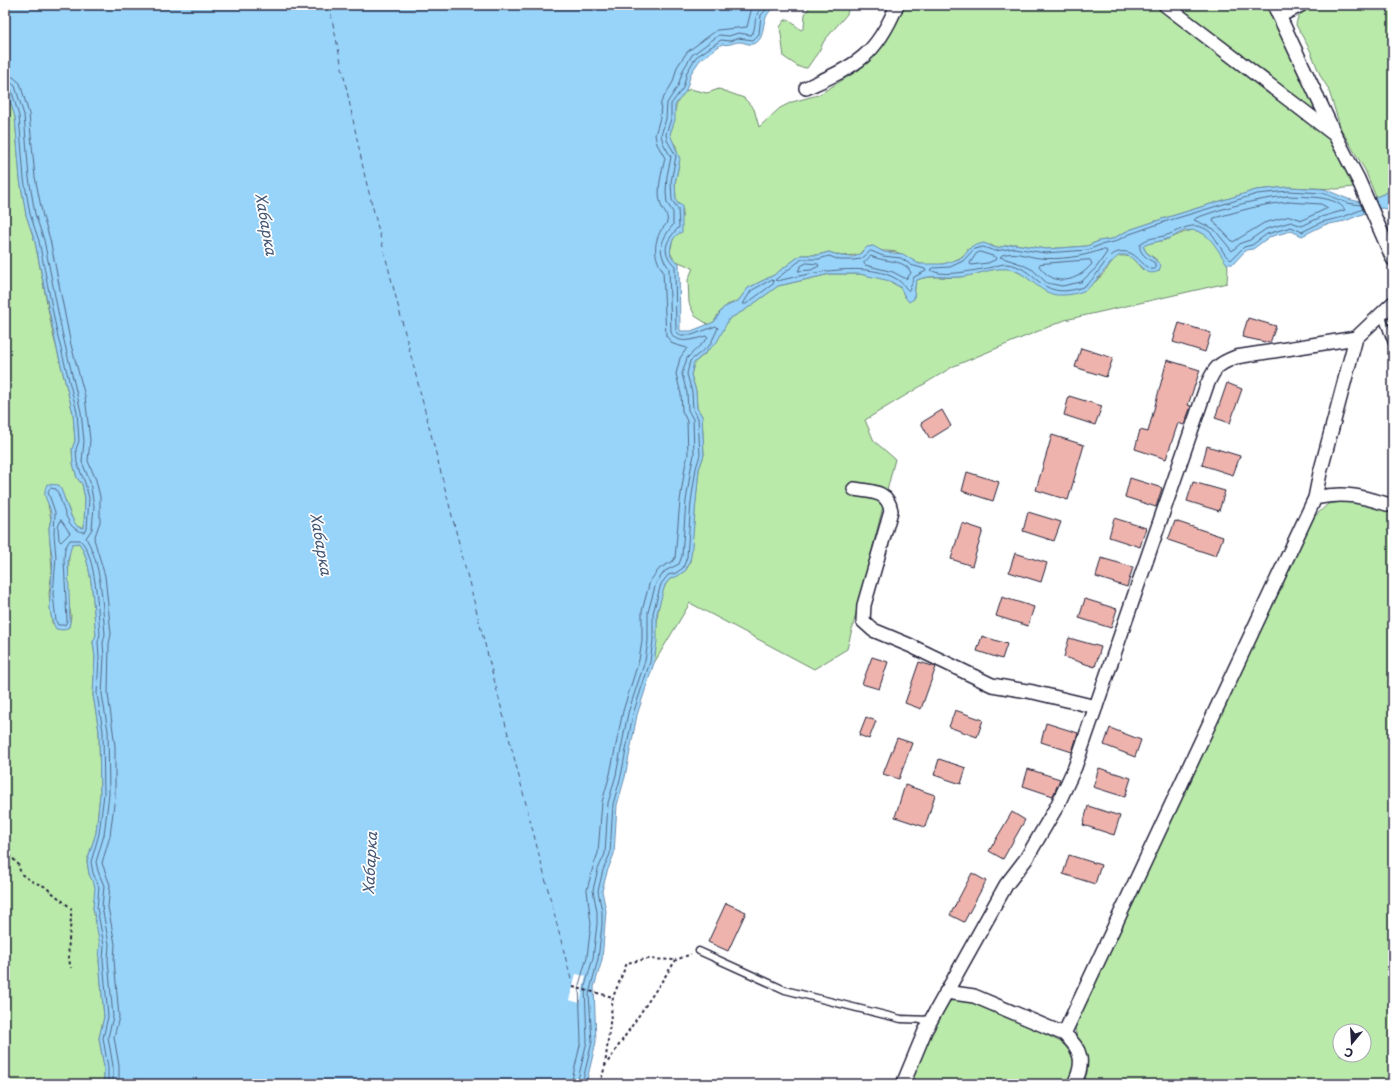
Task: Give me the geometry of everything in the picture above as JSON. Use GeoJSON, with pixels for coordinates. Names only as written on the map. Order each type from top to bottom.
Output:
{"type":"FeatureCollection","features":[{"type":"Feature","properties":{"kind":"street"},"geometry":{"type":"LineString","coordinates":[[806,88],[846,70],[866,56],[887,29],[897,5]]}},
{"type":"Feature","properties":{"kind":"street"},"geometry":{"type":"LineString","coordinates":[[1164,5],[1336,137]]}},
{"type":"Feature","properties":{"kind":"street"},"geometry":{"type":"LineString","coordinates":[[1301,5],[1276,10],[1336,137],[1358,179],[1393,259]]}},
{"type":"Feature","properties":{"kind":"street"},"geometry":{"type":"LineString","coordinates":[[1064,1034],[1315,498],[1320,473],[1356,338],[1393,303]]}},
{"type":"Feature","properties":{"kind":"street"},"geometry":{"type":"LineString","coordinates":[[903,1084],[931,1020],[946,992],[1006,885],[1026,859],[1057,806],[1075,767],[1212,372],[1219,364],[1236,357],[1356,338]]}},
{"type":"Feature","properties":{"kind":"street"},"geometry":{"type":"LineString","coordinates":[[854,489],[881,494],[890,501],[891,510],[864,605],[863,620],[873,630],[992,685],[1033,692],[1096,707]]}},
{"type":"Feature","properties":{"kind":"street"},"geometry":{"type":"LineString","coordinates":[[1315,498],[1340,494],[1373,500],[1393,506]]}},
{"type":"Feature","properties":{"kind":"street"},"geometry":{"type":"LineString","coordinates":[[946,992],[974,996],[1064,1034],[1073,1042],[1080,1057],[1081,1065],[1074,1084]]}},
{"type":"Feature","properties":{"kind":"lane"},"geometry":{"type":"LineString","coordinates":[[1381,313],[1393,346]]}},
{"type":"Feature","properties":{"kind":"lane"},"geometry":{"type":"LineString","coordinates":[[699,951],[785,990],[901,1019],[931,1020]]}},
{"type":"Feature","properties":{"kind":"path"},"geometry":{"type":"LineString","coordinates":[[5,850],[18,864],[21,874],[44,886],[71,908],[72,921],[68,943],[71,968]]}},
{"type":"Feature","properties":{"kind":"path"},"geometry":{"type":"LineString","coordinates":[[600,1084],[604,1066],[613,997],[627,963],[646,959],[676,960],[699,951]]}},
{"type":"Feature","properties":{"kind":"path"},"geometry":{"type":"LineString","coordinates":[[604,1066],[676,960]]}},
{"type":"Feature","properties":{"kind":"path"},"geometry":{"type":"LineString","coordinates":[[572,987],[613,997]]}},
{"type":"Feature","properties":{"kind":"green space"},"geometry":{"type":"Polygon","coordinates":[[[811,5],[849,6],[847,14],[824,41],[807,68],[799,67],[784,57],[780,27],[785,20],[789,20],[801,30],[804,28],[805,14],[811,5]]]}},
{"type":"Feature","properties":{"kind":"green space"},"geometry":{"type":"Polygon","coordinates":[[[901,5],[1163,5],[1336,138],[1354,184],[1353,187],[1337,189],[1288,187],[1256,190],[1162,219],[1129,230],[1112,239],[1099,241],[1087,246],[1046,249],[1014,244],[996,248],[991,245],[968,249],[965,254],[952,262],[936,265],[921,264],[899,253],[881,250],[872,246],[863,250],[859,255],[841,256],[829,252],[818,255],[801,255],[774,275],[748,288],[738,301],[727,305],[719,313],[714,322],[709,325],[695,316],[689,303],[688,280],[693,268],[674,260],[670,252],[673,239],[679,233],[683,210],[676,200],[675,183],[679,164],[676,146],[671,139],[670,134],[677,103],[680,97],[690,89],[707,93],[719,89],[744,98],[754,109],[759,127],[780,108],[792,102],[818,95],[859,70],[877,51],[901,5]]]}},
{"type":"Feature","properties":{"kind":"green space"},"geometry":{"type":"Polygon","coordinates":[[[1170,5],[1275,5],[1331,126],[1170,5]]]}},
{"type":"Feature","properties":{"kind":"green space"},"geometry":{"type":"Polygon","coordinates":[[[1314,5],[1393,5],[1393,190],[1376,197],[1365,170],[1341,129],[1328,88],[1321,77],[1310,50],[1296,25],[1298,18],[1302,13],[1314,5]]]}},
{"type":"Feature","properties":{"kind":"green space"},"geometry":{"type":"Polygon","coordinates":[[[5,81],[15,117],[20,179],[26,215],[35,242],[53,334],[73,413],[75,441],[72,449],[73,463],[77,478],[82,484],[85,498],[84,528],[77,527],[74,523],[61,490],[48,505],[51,519],[49,527],[52,571],[49,594],[52,623],[63,630],[69,627],[71,616],[68,599],[69,549],[72,543],[79,543],[84,551],[90,574],[96,635],[93,642],[95,657],[93,695],[99,731],[100,794],[96,833],[87,861],[89,874],[96,887],[93,908],[101,945],[99,960],[104,1017],[99,1038],[104,1067],[104,1084],[5,1084],[5,81]]]}},
{"type":"Feature","properties":{"kind":"green space"},"geometry":{"type":"Polygon","coordinates":[[[1193,230],[1204,234],[1214,242],[1222,252],[1228,265],[1227,283],[1065,320],[954,366],[865,420],[874,441],[895,459],[847,649],[814,669],[690,603],[654,663],[658,611],[662,592],[666,584],[672,578],[685,571],[690,562],[699,469],[704,455],[702,416],[697,408],[696,391],[691,375],[694,363],[707,352],[729,319],[745,310],[778,286],[830,274],[860,274],[885,279],[900,287],[905,297],[914,299],[917,280],[922,278],[959,277],[998,268],[1007,268],[1024,275],[1044,290],[1052,293],[1060,295],[1076,293],[1095,282],[1116,257],[1131,257],[1143,270],[1157,260],[1146,252],[1143,246],[1193,230]]]}},
{"type":"Feature","properties":{"kind":"green space"},"geometry":{"type":"Polygon","coordinates":[[[1354,500],[1393,510],[1393,1084],[1082,1084],[1088,1067],[1087,1060],[1075,1031],[1075,1022],[1313,518],[1328,504],[1354,500]]]}},
{"type":"Feature","properties":{"kind":"green space"},"geometry":{"type":"Polygon","coordinates":[[[965,999],[1027,1025],[1063,1044],[1073,1058],[1074,1064],[1073,1074],[1066,1084],[909,1084],[941,1009],[951,1001],[965,999]]]}},
{"type":"Feature","properties":{"kind":"water","name":"Хабарка"},"geometry":{"type":"Polygon","coordinates":[[[5,5],[787,5],[776,6],[770,12],[766,17],[762,34],[757,42],[750,44],[740,42],[727,45],[722,44],[700,60],[691,73],[686,91],[675,105],[675,120],[670,134],[680,159],[675,183],[676,200],[678,204],[682,205],[682,232],[676,236],[672,242],[670,253],[671,257],[679,263],[680,331],[691,331],[714,322],[723,308],[738,301],[748,288],[774,275],[801,255],[818,255],[829,252],[841,256],[853,257],[859,255],[867,247],[873,246],[884,252],[903,254],[919,264],[943,264],[962,258],[972,246],[984,243],[996,248],[1014,244],[1046,249],[1087,246],[1099,241],[1112,239],[1129,230],[1162,219],[1256,190],[1288,187],[1324,189],[1348,199],[1360,202],[1393,190],[1393,211],[1382,208],[1370,211],[1345,221],[1324,225],[1302,236],[1291,231],[1269,237],[1253,249],[1246,250],[1233,264],[1227,264],[1210,239],[1205,235],[1192,230],[1184,231],[1169,238],[1143,246],[1146,252],[1161,265],[1159,271],[1153,273],[1148,272],[1132,258],[1127,255],[1121,255],[1114,260],[1087,289],[1082,292],[1066,295],[1049,293],[1022,274],[1009,269],[1002,269],[966,276],[922,278],[917,280],[914,299],[909,302],[900,287],[890,281],[860,274],[830,274],[778,286],[745,310],[729,319],[717,342],[694,363],[691,375],[696,391],[697,408],[702,416],[704,455],[699,469],[691,557],[686,570],[678,576],[670,579],[665,585],[657,613],[657,641],[654,663],[637,715],[625,777],[617,805],[614,854],[602,891],[606,911],[602,960],[594,987],[596,1042],[586,1084],[104,1084],[104,1067],[99,1038],[104,1017],[99,960],[100,945],[93,908],[95,887],[89,874],[87,861],[96,833],[100,794],[99,731],[93,695],[95,657],[93,642],[96,635],[93,600],[90,574],[84,551],[79,543],[72,544],[68,560],[70,622],[69,627],[63,630],[56,629],[50,611],[52,556],[49,528],[51,515],[45,496],[45,488],[47,484],[59,485],[69,512],[75,523],[78,527],[84,528],[85,498],[82,484],[77,478],[73,463],[72,449],[75,441],[73,413],[57,349],[35,242],[26,215],[20,179],[15,117],[6,88],[5,5]]]}},
{"type":"Feature","properties":{"kind":"pier"},"geometry":{"type":"Polygon","coordinates":[[[576,974],[586,976],[580,1003],[569,1000],[576,974]]]}},
{"type":"Feature","properties":{"kind":"building"},"geometry":{"type":"Polygon","coordinates":[[[1248,318],[1276,326],[1270,343],[1242,337],[1248,318]]]}},
{"type":"Feature","properties":{"kind":"building"},"geometry":{"type":"Polygon","coordinates":[[[1179,323],[1211,333],[1205,352],[1173,342],[1179,323]]]}},
{"type":"Feature","properties":{"kind":"building"},"geometry":{"type":"Polygon","coordinates":[[[1081,348],[1113,358],[1106,377],[1075,367],[1081,348]]]}},
{"type":"Feature","properties":{"kind":"building"},"geometry":{"type":"Polygon","coordinates":[[[1167,360],[1200,370],[1188,405],[1191,406],[1184,425],[1178,423],[1166,459],[1135,449],[1140,430],[1148,432],[1167,360]]]}},
{"type":"Feature","properties":{"kind":"building"},"geometry":{"type":"Polygon","coordinates":[[[1227,383],[1242,389],[1230,423],[1215,418],[1227,383]]]}},
{"type":"Feature","properties":{"kind":"building"},"geometry":{"type":"Polygon","coordinates":[[[1069,396],[1102,406],[1095,425],[1064,415],[1069,396]]]}},
{"type":"Feature","properties":{"kind":"building"},"geometry":{"type":"Polygon","coordinates":[[[942,410],[951,426],[930,439],[921,423],[942,410]]]}},
{"type":"Feature","properties":{"kind":"building"},"geometry":{"type":"Polygon","coordinates":[[[1052,435],[1084,445],[1068,500],[1036,490],[1052,435]]]}},
{"type":"Feature","properties":{"kind":"building"},"geometry":{"type":"Polygon","coordinates":[[[1207,446],[1240,456],[1233,475],[1202,465],[1207,446]]]}},
{"type":"Feature","properties":{"kind":"building"},"geometry":{"type":"Polygon","coordinates":[[[967,472],[999,482],[993,501],[962,491],[967,472]]]}},
{"type":"Feature","properties":{"kind":"building"},"geometry":{"type":"Polygon","coordinates":[[[1130,478],[1162,488],[1156,507],[1125,497],[1130,478]]]}},
{"type":"Feature","properties":{"kind":"building"},"geometry":{"type":"Polygon","coordinates":[[[1193,482],[1225,491],[1219,511],[1187,501],[1193,482]]]}},
{"type":"Feature","properties":{"kind":"building"},"geometry":{"type":"Polygon","coordinates":[[[1028,512],[1061,522],[1054,541],[1023,531],[1028,512]]]}},
{"type":"Feature","properties":{"kind":"building"},"geometry":{"type":"Polygon","coordinates":[[[1114,518],[1146,528],[1140,547],[1109,537],[1114,518]]]}},
{"type":"Feature","properties":{"kind":"building"},"geometry":{"type":"Polygon","coordinates":[[[1175,521],[1223,537],[1216,556],[1168,540],[1175,521]]]}},
{"type":"Feature","properties":{"kind":"building"},"geometry":{"type":"Polygon","coordinates":[[[962,523],[983,530],[972,566],[951,559],[962,523]]]}},
{"type":"Feature","properties":{"kind":"building"},"geometry":{"type":"Polygon","coordinates":[[[1015,553],[1047,563],[1041,582],[1009,572],[1015,553]]]}},
{"type":"Feature","properties":{"kind":"building"},"geometry":{"type":"Polygon","coordinates":[[[1101,558],[1133,567],[1127,587],[1096,577],[1101,558]]]}},
{"type":"Feature","properties":{"kind":"building"},"geometry":{"type":"Polygon","coordinates":[[[1002,597],[1034,607],[1028,626],[996,616],[1002,597]]]}},
{"type":"Feature","properties":{"kind":"building"},"geometry":{"type":"Polygon","coordinates":[[[1085,599],[1117,609],[1111,628],[1079,618],[1085,599]]]}},
{"type":"Feature","properties":{"kind":"building"},"geometry":{"type":"Polygon","coordinates":[[[982,636],[1007,644],[1002,659],[977,651],[982,636]]]}},
{"type":"Feature","properties":{"kind":"building"},"geometry":{"type":"Polygon","coordinates":[[[1069,638],[1101,647],[1095,667],[1064,657],[1069,638]]]}},
{"type":"Feature","properties":{"kind":"building"},"geometry":{"type":"Polygon","coordinates":[[[872,657],[888,662],[879,689],[862,684],[872,657]]]}},
{"type":"Feature","properties":{"kind":"building"},"geometry":{"type":"Polygon","coordinates":[[[919,662],[936,667],[921,709],[905,703],[919,662]]]}},
{"type":"Feature","properties":{"kind":"building"},"geometry":{"type":"Polygon","coordinates":[[[955,710],[983,720],[977,737],[949,727],[955,710]]]}},
{"type":"Feature","properties":{"kind":"building"},"geometry":{"type":"Polygon","coordinates":[[[866,717],[876,721],[869,739],[859,735],[866,717]]]}},
{"type":"Feature","properties":{"kind":"building"},"geometry":{"type":"Polygon","coordinates":[[[1046,723],[1078,733],[1072,752],[1041,742],[1046,723]]]}},
{"type":"Feature","properties":{"kind":"building"},"geometry":{"type":"Polygon","coordinates":[[[1110,728],[1141,740],[1135,757],[1104,745],[1110,728]]]}},
{"type":"Feature","properties":{"kind":"building"},"geometry":{"type":"Polygon","coordinates":[[[897,738],[912,743],[899,779],[883,774],[897,738]]]}},
{"type":"Feature","properties":{"kind":"building"},"geometry":{"type":"Polygon","coordinates":[[[939,759],[966,768],[961,784],[934,775],[939,759]]]}},
{"type":"Feature","properties":{"kind":"building"},"geometry":{"type":"Polygon","coordinates":[[[1099,768],[1131,778],[1125,797],[1093,787],[1099,768]]]}},
{"type":"Feature","properties":{"kind":"building"},"geometry":{"type":"Polygon","coordinates":[[[1028,769],[1060,779],[1053,796],[1023,786],[1028,769]]]}},
{"type":"Feature","properties":{"kind":"building"},"geometry":{"type":"Polygon","coordinates":[[[905,785],[935,795],[925,827],[895,817],[905,785]]]}},
{"type":"Feature","properties":{"kind":"building"},"geometry":{"type":"Polygon","coordinates":[[[1088,806],[1120,816],[1114,835],[1083,825],[1088,806]]]}},
{"type":"Feature","properties":{"kind":"building"},"geometry":{"type":"Polygon","coordinates":[[[1012,812],[1025,820],[1003,859],[989,851],[1012,812]]]}},
{"type":"Feature","properties":{"kind":"building"},"geometry":{"type":"Polygon","coordinates":[[[1069,855],[1101,865],[1095,884],[1063,874],[1069,855]]]}},
{"type":"Feature","properties":{"kind":"building"},"geometry":{"type":"Polygon","coordinates":[[[972,873],[986,881],[964,922],[950,915],[972,873]]]}},
{"type":"Feature","properties":{"kind":"building"},"geometry":{"type":"Polygon","coordinates":[[[726,903],[746,912],[728,951],[708,942],[726,903]]]}},
{"type":"Feature","properties":{"kind":"ferry route"},"geometry":{"type":"LineString","coordinates":[[329,5],[365,177],[573,987]]}}]}
